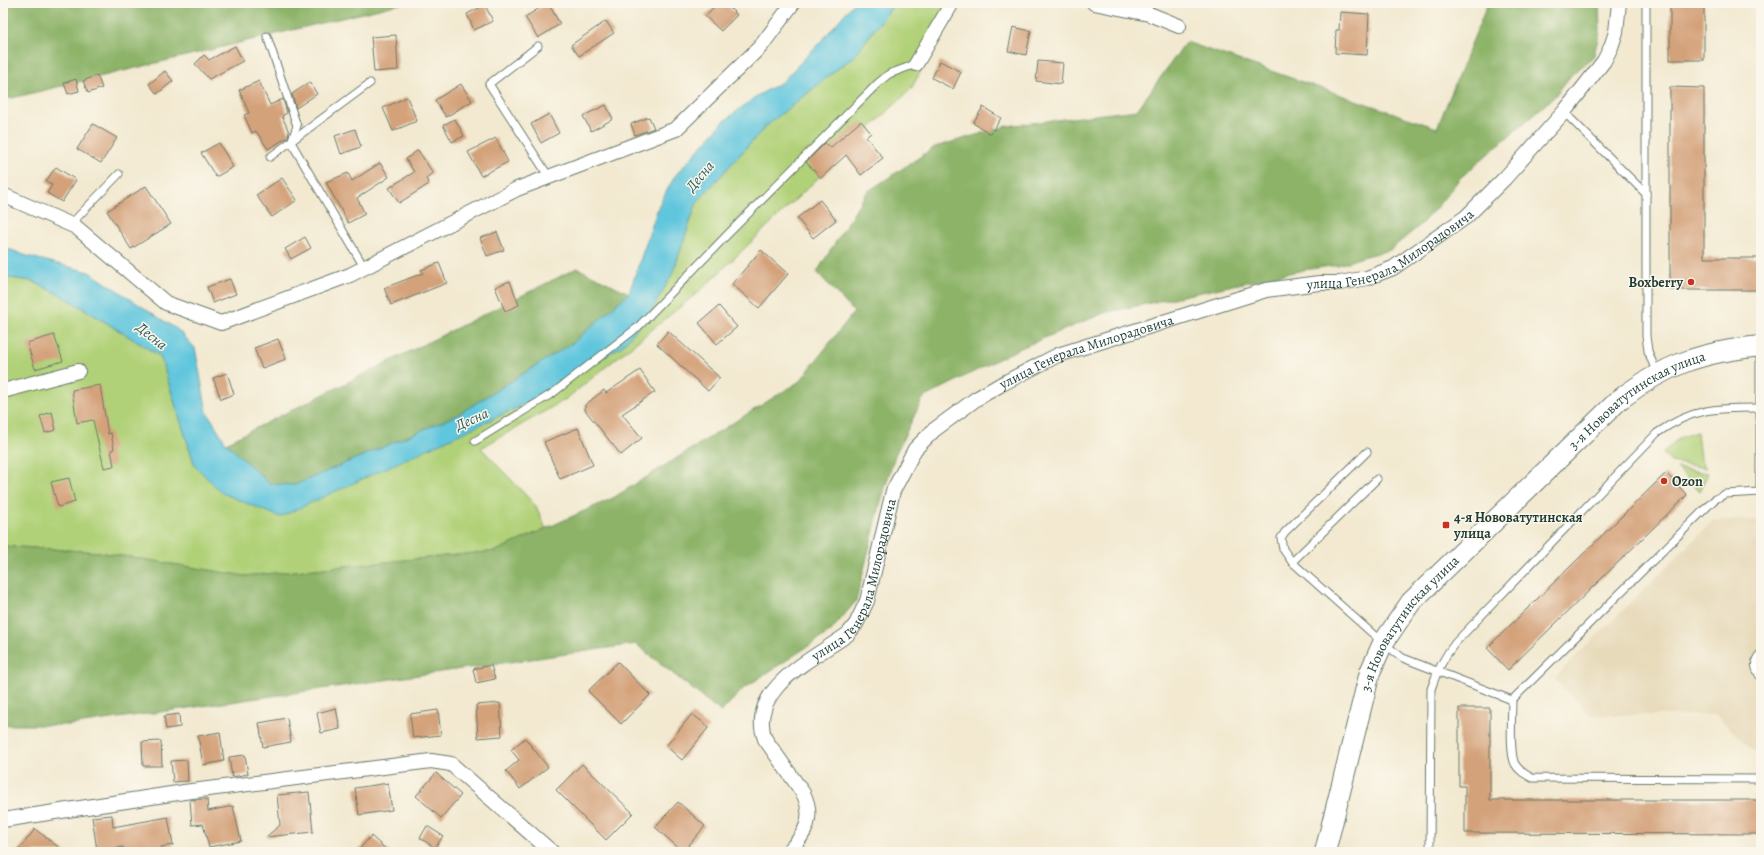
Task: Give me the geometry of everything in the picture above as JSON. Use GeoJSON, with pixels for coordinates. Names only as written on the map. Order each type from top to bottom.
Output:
{"type":"FeatureCollection","features":[{"type":"Feature","properties":{"kind":"street"},"geometry":{"type":"LineString","coordinates":[[3,195],[76,227],[166,303],[221,323],[350,275],[517,189],[676,129],[761,46],[793,3]]}},
{"type":"Feature","properties":{"kind":"street"},"geometry":{"type":"LineString","coordinates":[[916,64],[952,3]]}},
{"type":"Feature","properties":{"kind":"street"},"geometry":{"type":"LineString","coordinates":[[1094,3],[1153,8],[1179,26]]}},
{"type":"Feature","properties":{"kind":"street","name":"улица Генерала Милорадовича"},"geometry":{"type":"LineString","coordinates":[[788,852],[803,835],[810,813],[808,802],[803,793],[765,740],[762,731],[765,705],[776,687],[786,678],[848,634],[856,624],[867,601],[893,491],[915,448],[934,430],[994,388],[1058,355],[1266,290],[1340,283],[1367,278],[1393,268],[1466,217],[1505,178],[1564,112],[1604,61],[1616,32],[1619,3]]}},
{"type":"Feature","properties":{"kind":"street","name":"3-я Нововатутинская улица"},"geometry":{"type":"LineString","coordinates":[[1325,852],[1370,672],[1383,643],[1411,602],[1619,400],[1657,374],[1676,365],[1714,352],[1761,346]]}},
{"type":"Feature","properties":{"kind":"street"},"geometry":{"type":"LineString","coordinates":[[3,391],[78,371]]}},
{"type":"Feature","properties":{"kind":"street"},"geometry":{"type":"LineString","coordinates":[[3,820],[184,792],[431,761],[451,764],[552,852]]}},
{"type":"Feature","properties":{"kind":"lane"},"geometry":{"type":"LineString","coordinates":[[1646,3],[1646,343],[1657,374]]}},
{"type":"Feature","properties":{"kind":"lane"},"geometry":{"type":"LineString","coordinates":[[267,36],[297,126],[291,142]]}},
{"type":"Feature","properties":{"kind":"lane"},"geometry":{"type":"LineString","coordinates":[[538,46],[489,84],[549,177]]}},
{"type":"Feature","properties":{"kind":"lane"},"geometry":{"type":"LineString","coordinates":[[475,441],[553,393],[638,327],[878,83],[889,74],[916,64]]}},
{"type":"Feature","properties":{"kind":"lane"},"geometry":{"type":"LineString","coordinates":[[270,157],[370,83]]}},
{"type":"Feature","properties":{"kind":"lane"},"geometry":{"type":"LineString","coordinates":[[1564,112],[1646,194]]}},
{"type":"Feature","properties":{"kind":"lane"},"geometry":{"type":"LineString","coordinates":[[291,142],[364,267]]}},
{"type":"Feature","properties":{"kind":"lane"},"geometry":{"type":"LineString","coordinates":[[70,225],[119,174]]}},
{"type":"Feature","properties":{"kind":"lane"},"geometry":{"type":"LineString","coordinates":[[1761,346],[1760,492],[1725,494],[1714,500],[1512,700],[1512,748],[1514,762],[1521,772],[1532,778],[1761,780]]}},
{"type":"Feature","properties":{"kind":"lane"},"geometry":{"type":"LineString","coordinates":[[1430,852],[1432,689],[1437,671],[1444,657],[1455,643],[1657,433],[1677,420],[1700,411],[1720,408],[1760,408]]}},
{"type":"Feature","properties":{"kind":"lane"},"geometry":{"type":"LineString","coordinates":[[1367,452],[1285,532],[1280,543],[1283,549],[1292,562],[1383,643],[1403,658],[1512,700]]}},
{"type":"Feature","properties":{"kind":"lane"},"geometry":{"type":"LineString","coordinates":[[1292,562],[1378,480]]}},
{"type":"Feature","properties":{"kind":"lane"},"geometry":{"type":"LineString","coordinates":[[1761,653],[1755,664],[1756,671],[1761,678]]}},
{"type":"Feature","properties":{"kind":"shaded area"},"geometry":{"type":"Polygon","coordinates":[[[1714,520],[1761,520],[1761,758],[1716,715],[1590,715],[1554,678],[1714,520]]]}},
{"type":"Feature","properties":{"kind":"green space"},"geometry":{"type":"Polygon","coordinates":[[[3,3],[404,3],[12,98],[3,98],[3,3]]]}},
{"type":"Feature","properties":{"kind":"green space"},"geometry":{"type":"Polygon","coordinates":[[[895,3],[958,3],[911,89],[701,290],[566,399],[481,448],[536,506],[546,529],[496,551],[245,576],[99,552],[3,546],[3,277],[32,281],[68,299],[160,356],[195,466],[222,493],[672,275],[697,202],[766,126],[854,56],[895,3]]]}},
{"type":"Feature","properties":{"kind":"green space"},"geometry":{"type":"Polygon","coordinates":[[[1488,3],[1599,3],[1600,31],[1593,58],[1572,74],[1554,97],[1460,178],[1437,207],[1419,226],[1390,250],[1338,265],[1303,270],[1104,313],[1016,350],[923,398],[895,455],[881,501],[856,601],[830,632],[744,688],[721,712],[636,644],[69,725],[3,725],[3,546],[99,552],[245,576],[496,551],[613,498],[800,381],[854,312],[817,272],[867,192],[935,147],[1007,126],[1137,110],[1186,42],[1437,128],[1488,3]]]}},
{"type":"Feature","properties":{"kind":"green space"},"geometry":{"type":"Polygon","coordinates":[[[577,268],[629,293],[574,342],[457,415],[295,485],[270,484],[226,443],[577,268]]]}},
{"type":"Feature","properties":{"kind":"green space"},"geometry":{"type":"Polygon","coordinates":[[[1697,432],[1700,459],[1706,468],[1671,462],[1663,453],[1679,438],[1697,432]]]}},
{"type":"Feature","properties":{"kind":"green space"},"geometry":{"type":"Polygon","coordinates":[[[1677,468],[1708,473],[1700,492],[1677,468]]]}},
{"type":"Feature","properties":{"kind":"water","name":"Десна"},"geometry":{"type":"Polygon","coordinates":[[[854,3],[895,3],[854,56],[766,126],[697,202],[672,275],[650,313],[622,346],[538,398],[280,517],[222,493],[195,466],[160,356],[68,299],[32,281],[3,277],[3,247],[27,256],[89,272],[178,330],[195,348],[207,412],[226,443],[270,484],[295,485],[457,415],[574,342],[629,293],[659,205],[675,176],[723,122],[755,97],[782,82],[824,38],[854,3]]]}},
{"type":"Feature","properties":{"kind":"building"},"geometry":{"type":"Polygon","coordinates":[[[548,3],[560,24],[538,38],[525,17],[548,3]]]}},
{"type":"Feature","properties":{"kind":"building"},"geometry":{"type":"Polygon","coordinates":[[[718,3],[725,3],[737,15],[721,31],[705,16],[718,3]]]}},
{"type":"Feature","properties":{"kind":"building"},"geometry":{"type":"Polygon","coordinates":[[[1670,3],[1704,3],[1704,60],[1670,60],[1670,3]]]}},
{"type":"Feature","properties":{"kind":"building"},"geometry":{"type":"Polygon","coordinates":[[[485,5],[493,21],[474,30],[467,14],[485,5]]]}},
{"type":"Feature","properties":{"kind":"building"},"geometry":{"type":"Polygon","coordinates":[[[1340,12],[1369,14],[1367,55],[1335,53],[1336,30],[1339,30],[1340,12]]]}},
{"type":"Feature","properties":{"kind":"building"},"geometry":{"type":"Polygon","coordinates":[[[606,21],[614,33],[579,56],[571,45],[606,21]]]}},
{"type":"Feature","properties":{"kind":"building"},"geometry":{"type":"Polygon","coordinates":[[[1013,27],[1031,31],[1026,55],[1008,51],[1013,27]]]}},
{"type":"Feature","properties":{"kind":"building"},"geometry":{"type":"Polygon","coordinates":[[[396,35],[398,70],[374,72],[371,37],[396,35]]]}},
{"type":"Feature","properties":{"kind":"building"},"geometry":{"type":"Polygon","coordinates":[[[235,46],[243,61],[209,79],[195,64],[204,55],[209,60],[235,46]]]}},
{"type":"Feature","properties":{"kind":"building"},"geometry":{"type":"Polygon","coordinates":[[[940,61],[961,72],[953,89],[932,78],[940,61]]]}},
{"type":"Feature","properties":{"kind":"building"},"geometry":{"type":"Polygon","coordinates":[[[1038,61],[1063,63],[1061,84],[1036,81],[1038,61]]]}},
{"type":"Feature","properties":{"kind":"building"},"geometry":{"type":"Polygon","coordinates":[[[165,71],[173,81],[157,94],[149,84],[165,71]]]}},
{"type":"Feature","properties":{"kind":"building"},"geometry":{"type":"Polygon","coordinates":[[[97,75],[102,88],[88,93],[83,81],[97,75]]]}},
{"type":"Feature","properties":{"kind":"building"},"geometry":{"type":"Polygon","coordinates":[[[76,79],[79,91],[68,94],[64,83],[76,79]]]}},
{"type":"Feature","properties":{"kind":"building"},"geometry":{"type":"Polygon","coordinates":[[[259,81],[270,105],[283,99],[287,113],[282,116],[289,132],[288,137],[268,149],[256,131],[252,133],[244,115],[249,113],[239,90],[259,81]]]}},
{"type":"Feature","properties":{"kind":"building"},"geometry":{"type":"Polygon","coordinates":[[[310,82],[317,94],[296,108],[292,94],[310,82]]]}},
{"type":"Feature","properties":{"kind":"building"},"geometry":{"type":"Polygon","coordinates":[[[461,84],[472,101],[446,117],[435,100],[461,84]]]}},
{"type":"Feature","properties":{"kind":"building"},"geometry":{"type":"Polygon","coordinates":[[[1670,87],[1704,88],[1704,258],[1761,258],[1761,290],[1670,290],[1670,87]]]}},
{"type":"Feature","properties":{"kind":"building"},"geometry":{"type":"Polygon","coordinates":[[[407,97],[417,121],[393,131],[383,108],[407,97]]]}},
{"type":"Feature","properties":{"kind":"building"},"geometry":{"type":"Polygon","coordinates":[[[606,105],[613,119],[591,131],[583,116],[606,105]]]}},
{"type":"Feature","properties":{"kind":"building"},"geometry":{"type":"Polygon","coordinates":[[[983,107],[1001,118],[991,134],[973,123],[983,107]]]}},
{"type":"Feature","properties":{"kind":"building"},"geometry":{"type":"Polygon","coordinates":[[[549,114],[559,133],[541,143],[531,124],[549,114]]]}},
{"type":"Feature","properties":{"kind":"building"},"geometry":{"type":"Polygon","coordinates":[[[649,117],[654,128],[635,135],[631,124],[649,117]]]}},
{"type":"Feature","properties":{"kind":"building"},"geometry":{"type":"Polygon","coordinates":[[[455,119],[464,136],[452,142],[443,125],[455,119]]]}},
{"type":"Feature","properties":{"kind":"building"},"geometry":{"type":"Polygon","coordinates":[[[861,121],[871,133],[866,137],[883,158],[861,175],[846,155],[821,178],[806,162],[825,143],[830,148],[861,121]]]}},
{"type":"Feature","properties":{"kind":"building"},"geometry":{"type":"Polygon","coordinates":[[[93,124],[117,138],[101,163],[77,149],[93,124]]]}},
{"type":"Feature","properties":{"kind":"building"},"geometry":{"type":"Polygon","coordinates":[[[355,129],[361,147],[341,154],[335,136],[355,129]]]}},
{"type":"Feature","properties":{"kind":"building"},"geometry":{"type":"Polygon","coordinates":[[[496,138],[508,162],[481,176],[468,152],[496,138]]]}},
{"type":"Feature","properties":{"kind":"building"},"geometry":{"type":"Polygon","coordinates":[[[219,143],[233,167],[216,177],[201,153],[219,143]]]}},
{"type":"Feature","properties":{"kind":"building"},"geometry":{"type":"Polygon","coordinates":[[[418,150],[433,173],[426,178],[429,184],[399,203],[389,188],[414,172],[406,159],[418,150]]]}},
{"type":"Feature","properties":{"kind":"building"},"geometry":{"type":"Polygon","coordinates":[[[380,163],[389,177],[357,198],[365,214],[348,223],[326,182],[348,173],[352,181],[380,163]]]}},
{"type":"Feature","properties":{"kind":"building"},"geometry":{"type":"Polygon","coordinates":[[[56,167],[76,180],[62,202],[47,193],[52,185],[46,181],[56,167]]]}},
{"type":"Feature","properties":{"kind":"building"},"geometry":{"type":"Polygon","coordinates":[[[282,178],[297,200],[272,217],[256,195],[282,178]]]}},
{"type":"Feature","properties":{"kind":"building"},"geometry":{"type":"Polygon","coordinates":[[[146,186],[171,224],[131,249],[107,211],[146,186]]]}},
{"type":"Feature","properties":{"kind":"building"},"geometry":{"type":"Polygon","coordinates":[[[820,200],[836,220],[813,238],[797,218],[820,200]]]}},
{"type":"Feature","properties":{"kind":"building"},"geometry":{"type":"Polygon","coordinates":[[[497,232],[504,250],[487,256],[480,238],[497,232]]]}},
{"type":"Feature","properties":{"kind":"building"},"geometry":{"type":"Polygon","coordinates":[[[305,237],[311,248],[291,259],[285,249],[305,237]]]}},
{"type":"Feature","properties":{"kind":"building"},"geometry":{"type":"Polygon","coordinates":[[[761,250],[788,274],[759,308],[732,284],[761,250]]]}},
{"type":"Feature","properties":{"kind":"building"},"geometry":{"type":"Polygon","coordinates":[[[439,263],[447,283],[391,305],[384,288],[423,273],[421,270],[439,263]]]}},
{"type":"Feature","properties":{"kind":"building"},"geometry":{"type":"Polygon","coordinates":[[[230,279],[236,294],[213,303],[207,287],[230,279]]]}},
{"type":"Feature","properties":{"kind":"building"},"geometry":{"type":"Polygon","coordinates":[[[510,281],[519,305],[505,311],[495,287],[510,281]]]}},
{"type":"Feature","properties":{"kind":"building"},"geometry":{"type":"Polygon","coordinates":[[[719,306],[737,327],[717,344],[699,323],[719,306]]]}},
{"type":"Feature","properties":{"kind":"building"},"geometry":{"type":"Polygon","coordinates":[[[668,331],[720,378],[708,391],[657,344],[668,331]]]}},
{"type":"Feature","properties":{"kind":"building"},"geometry":{"type":"Polygon","coordinates":[[[54,335],[63,361],[35,369],[27,343],[54,335]]]}},
{"type":"Feature","properties":{"kind":"building"},"geometry":{"type":"Polygon","coordinates":[[[278,339],[286,359],[262,368],[254,348],[278,339]]]}},
{"type":"Feature","properties":{"kind":"building"},"geometry":{"type":"Polygon","coordinates":[[[640,370],[655,392],[622,414],[642,438],[621,455],[585,410],[585,405],[604,390],[606,393],[640,370]]]}},
{"type":"Feature","properties":{"kind":"building"},"geometry":{"type":"Polygon","coordinates":[[[227,373],[234,394],[221,399],[213,378],[227,373]]]}},
{"type":"Feature","properties":{"kind":"building"},"geometry":{"type":"Polygon","coordinates":[[[100,385],[108,434],[111,433],[114,449],[111,450],[114,466],[104,468],[93,420],[77,423],[72,390],[100,385]]]}},
{"type":"Feature","properties":{"kind":"building"},"geometry":{"type":"Polygon","coordinates":[[[52,412],[56,430],[45,433],[40,416],[52,412]]]}},
{"type":"Feature","properties":{"kind":"building"},"geometry":{"type":"Polygon","coordinates":[[[578,428],[593,465],[560,479],[544,442],[578,428]]]}},
{"type":"Feature","properties":{"kind":"building"},"geometry":{"type":"Polygon","coordinates":[[[1666,473],[1687,495],[1508,670],[1487,648],[1666,473]]]}},
{"type":"Feature","properties":{"kind":"building"},"geometry":{"type":"Polygon","coordinates":[[[69,478],[75,502],[58,507],[51,482],[69,478]]]}},
{"type":"Feature","properties":{"kind":"building"},"geometry":{"type":"Polygon","coordinates":[[[618,662],[650,695],[621,724],[588,691],[618,662]]]}},
{"type":"Feature","properties":{"kind":"building"},"geometry":{"type":"Polygon","coordinates":[[[491,665],[495,679],[476,683],[473,669],[491,665]]]}},
{"type":"Feature","properties":{"kind":"building"},"geometry":{"type":"Polygon","coordinates":[[[500,703],[502,736],[478,738],[476,705],[500,703]]]}},
{"type":"Feature","properties":{"kind":"building"},"geometry":{"type":"Polygon","coordinates":[[[336,708],[340,729],[321,733],[317,713],[336,708]]]}},
{"type":"Feature","properties":{"kind":"building"},"geometry":{"type":"Polygon","coordinates":[[[1459,708],[1490,708],[1490,800],[1761,800],[1761,834],[1465,833],[1465,786],[1459,786],[1459,708]]]}},
{"type":"Feature","properties":{"kind":"building"},"geometry":{"type":"Polygon","coordinates":[[[438,710],[441,735],[413,738],[410,714],[438,710]]]}},
{"type":"Feature","properties":{"kind":"building"},"geometry":{"type":"Polygon","coordinates":[[[179,714],[180,727],[166,729],[164,716],[179,714]]]}},
{"type":"Feature","properties":{"kind":"building"},"geometry":{"type":"Polygon","coordinates":[[[692,714],[709,727],[682,760],[666,746],[692,714]]]}},
{"type":"Feature","properties":{"kind":"building"},"geometry":{"type":"Polygon","coordinates":[[[287,718],[291,742],[263,747],[259,723],[287,718]]]}},
{"type":"Feature","properties":{"kind":"building"},"geometry":{"type":"Polygon","coordinates":[[[220,732],[224,761],[203,765],[198,736],[220,732]]]}},
{"type":"Feature","properties":{"kind":"building"},"geometry":{"type":"Polygon","coordinates":[[[525,738],[548,767],[520,789],[506,771],[519,760],[511,750],[525,738]]]}},
{"type":"Feature","properties":{"kind":"building"},"geometry":{"type":"Polygon","coordinates":[[[161,741],[162,766],[143,766],[142,742],[161,741]]]}},
{"type":"Feature","properties":{"kind":"building"},"geometry":{"type":"Polygon","coordinates":[[[245,755],[248,774],[232,777],[229,757],[245,755]]]}},
{"type":"Feature","properties":{"kind":"building"},"geometry":{"type":"Polygon","coordinates":[[[187,760],[188,781],[173,782],[171,761],[187,760]]]}},
{"type":"Feature","properties":{"kind":"building"},"geometry":{"type":"Polygon","coordinates":[[[582,764],[633,813],[606,840],[556,790],[582,764]]]}},
{"type":"Feature","properties":{"kind":"building"},"geometry":{"type":"Polygon","coordinates":[[[436,773],[461,795],[441,818],[416,796],[436,773]]]}},
{"type":"Feature","properties":{"kind":"building"},"geometry":{"type":"Polygon","coordinates":[[[388,783],[392,810],[359,815],[355,788],[388,783]]]}},
{"type":"Feature","properties":{"kind":"building"},"geometry":{"type":"Polygon","coordinates":[[[309,792],[313,832],[266,837],[280,825],[277,795],[309,792]]]}},
{"type":"Feature","properties":{"kind":"building"},"geometry":{"type":"Polygon","coordinates":[[[207,799],[208,811],[233,806],[241,841],[209,847],[203,824],[192,825],[190,800],[207,799]]]}},
{"type":"Feature","properties":{"kind":"building"},"geometry":{"type":"Polygon","coordinates":[[[678,802],[705,826],[683,852],[655,827],[678,802]]]}},
{"type":"Feature","properties":{"kind":"building"},"geometry":{"type":"Polygon","coordinates":[[[112,815],[113,827],[168,817],[173,845],[161,847],[162,852],[124,852],[123,847],[97,850],[92,817],[112,815]]]}},
{"type":"Feature","properties":{"kind":"building"},"geometry":{"type":"Polygon","coordinates":[[[427,826],[443,836],[435,848],[420,838],[427,826]]]}},
{"type":"Feature","properties":{"kind":"building"},"geometry":{"type":"Polygon","coordinates":[[[35,829],[65,852],[17,852],[35,829]]]}},
{"type":"Feature","properties":{"kind":"building"},"geometry":{"type":"Polygon","coordinates":[[[371,836],[389,852],[357,852],[371,836]]]}},
{"type":"Feature","properties":{"kind":"place","name":"Boxberry"},"geometry":{"type":"Point","coordinates":[1691,282]}},
{"type":"Feature","properties":{"kind":"place","name":"Ozon"},"geometry":{"type":"Point","coordinates":[1664,481]}},
{"type":"Feature","properties":{"kind":"place","name":"4-я Нововатутинская улица"},"geometry":{"type":"Point","coordinates":[1446,525]}}]}
